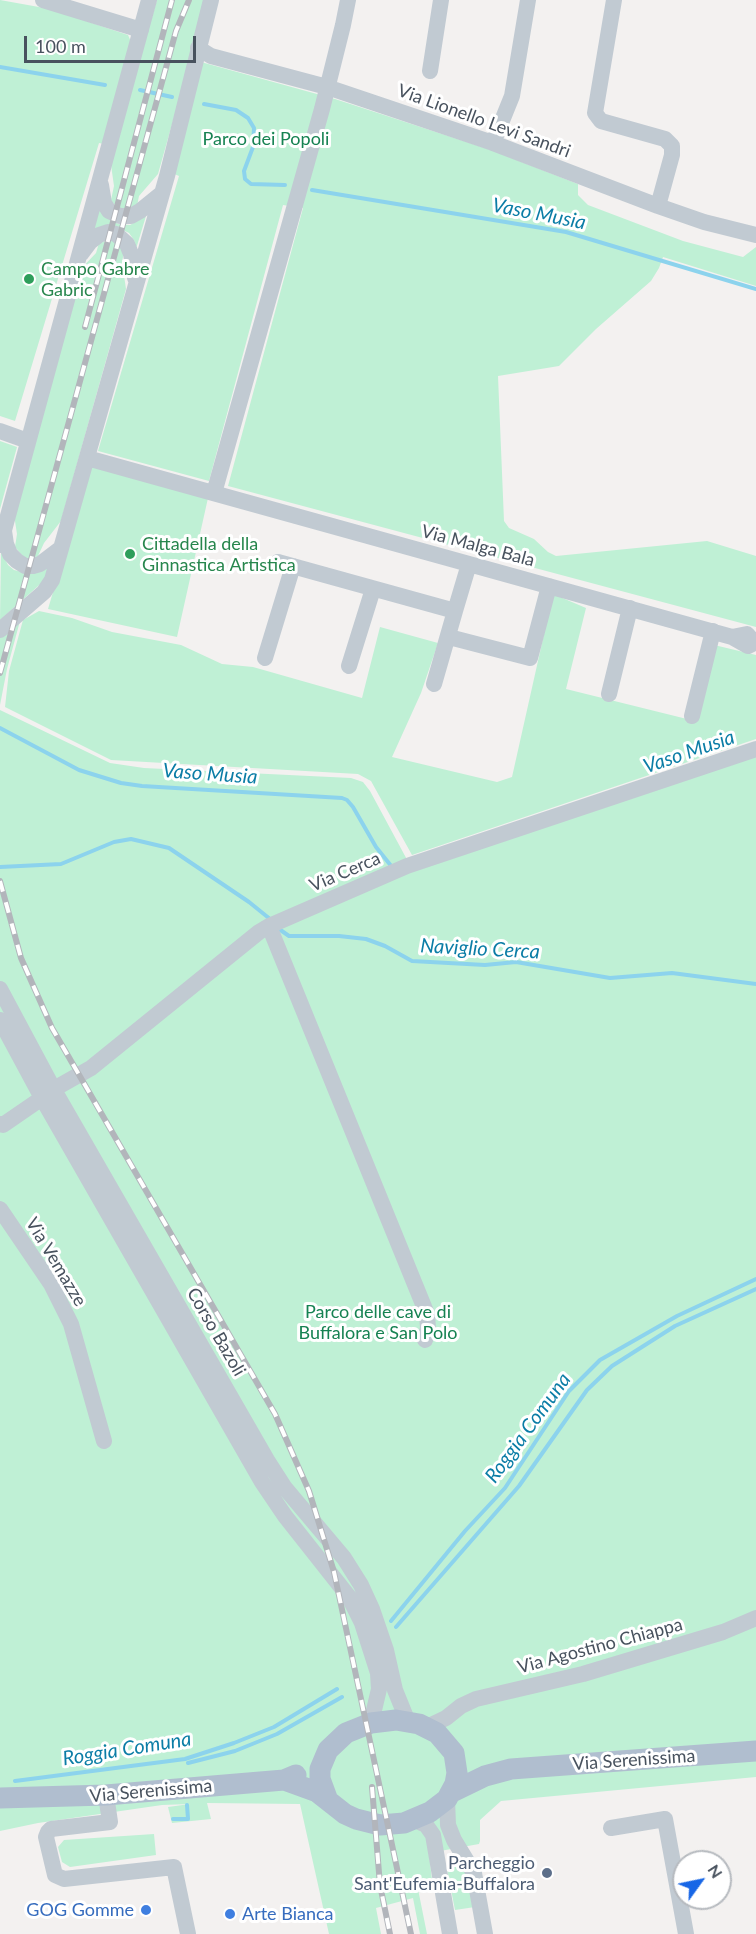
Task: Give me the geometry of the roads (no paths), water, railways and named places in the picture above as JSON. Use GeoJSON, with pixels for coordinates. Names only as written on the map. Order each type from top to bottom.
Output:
{"type":"FeatureCollection","features":[{"type":"Feature","properties":{"kind":"main road","name":"Via Serenissima"},"geometry":{"type":"LineString","coordinates":[[0,1798],[105,1795],[284,1780],[304,1772],[322,1760],[328,1750],[346,1734],[383,1720],[418,1724],[437,1733],[452,1750],[484,1765],[511,1769],[756,1751]]}},
{"type":"Feature","properties":{"kind":"main road"},"geometry":{"type":"LineString","coordinates":[[449,1796],[457,1773],[452,1750]]}},
{"type":"Feature","properties":{"kind":"main road"},"geometry":{"type":"LineString","coordinates":[[322,1760],[320,1779],[327,1798]]}},
{"type":"Feature","properties":{"kind":"main road","name":"Via Serenissima"},"geometry":{"type":"LineString","coordinates":[[284,1780],[306,1787],[327,1798],[345,1814],[368,1822],[392,1825],[415,1820],[438,1806],[449,1796],[479,1779],[511,1769]]}},
{"type":"Feature","properties":{"kind":"main road","name":"Via Serenissima"},"geometry":{"type":"LineString","coordinates":[[0,1810],[54,1798]]}},
{"type":"Feature","properties":{"kind":"street"},"geometry":{"type":"LineString","coordinates":[[61,548],[40,564],[25,566],[10,554],[2,537],[149,0]]}},
{"type":"Feature","properties":{"kind":"street"},"geometry":{"type":"LineString","coordinates":[[0,630],[44,592],[52,580],[162,193],[211,0]]}},
{"type":"Feature","properties":{"kind":"street"},"geometry":{"type":"LineString","coordinates":[[214,493],[327,87],[348,0]]}},
{"type":"Feature","properties":{"kind":"street"},"geometry":{"type":"LineString","coordinates":[[430,71],[441,0]]}},
{"type":"Feature","properties":{"kind":"street"},"geometry":{"type":"LineString","coordinates":[[493,143],[512,96],[528,0]]}},
{"type":"Feature","properties":{"kind":"street"},"geometry":{"type":"LineString","coordinates":[[614,0],[596,113],[601,121],[665,139],[672,146],[672,155],[658,206]]}},
{"type":"Feature","properties":{"kind":"street"},"geometry":{"type":"LineString","coordinates":[[53,1],[141,30]]}},
{"type":"Feature","properties":{"kind":"street","name":"Via Lionello Levi Sandri"},"geometry":{"type":"LineString","coordinates":[[198,48],[212,56],[327,87],[493,143],[704,222],[756,235]]}},
{"type":"Feature","properties":{"kind":"street"},"geometry":{"type":"LineString","coordinates":[[100,178],[104,203],[109,211],[120,216],[130,216],[141,211],[162,193]]}},
{"type":"Feature","properties":{"kind":"street"},"geometry":{"type":"LineString","coordinates":[[79,258],[99,235],[108,232],[116,234],[124,239],[131,254],[136,285]]}},
{"type":"Feature","properties":{"kind":"street"},"geometry":{"type":"LineString","coordinates":[[0,431],[28,441]]}},
{"type":"Feature","properties":{"kind":"street","name":"Via Malga Bala"},"geometry":{"type":"LineString","coordinates":[[87,458],[732,637]]}},
{"type":"Feature","properties":{"kind":"street"},"geometry":{"type":"LineString","coordinates":[[265,658],[285,564],[455,611]]}},
{"type":"Feature","properties":{"kind":"street"},"geometry":{"type":"LineString","coordinates":[[434,684],[469,564]]}},
{"type":"Feature","properties":{"kind":"street"},"geometry":{"type":"LineString","coordinates":[[448,637],[530,658],[549,586]]}},
{"type":"Feature","properties":{"kind":"street"},"geometry":{"type":"LineString","coordinates":[[349,666],[373,589]]}},
{"type":"Feature","properties":{"kind":"street"},"geometry":{"type":"LineString","coordinates":[[609,694],[630,608]]}},
{"type":"Feature","properties":{"kind":"street"},"geometry":{"type":"LineString","coordinates":[[692,716],[713,631]]}},
{"type":"Feature","properties":{"kind":"street","name":"Via Cerca"},"geometry":{"type":"LineString","coordinates":[[1,1125],[91,1068],[269,926],[407,866],[756,749]]}},
{"type":"Feature","properties":{"kind":"street"},"geometry":{"type":"LineString","coordinates":[[269,926],[426,1314],[428,1328],[425,1340]]}},
{"type":"Feature","properties":{"kind":"street","name":"Corso Bazoli"},"geometry":{"type":"LineString","coordinates":[[0,990],[48,1094]]}},
{"type":"Feature","properties":{"kind":"street","name":"Corso Bazoli"},"geometry":{"type":"LineString","coordinates":[[0,1020],[48,1094],[262,1482],[285,1516],[349,1598],[362,1623],[378,1673],[387,1689]]}},
{"type":"Feature","properties":{"kind":"street","name":"Via Vemazze"},"geometry":{"type":"LineString","coordinates":[[0,1209],[51,1284],[71,1324],[104,1441]]}},
{"type":"Feature","properties":{"kind":"street","name":"Via Agostino Chiappa"},"geometry":{"type":"LineString","coordinates":[[418,1724],[454,1712],[476,1699],[583,1674],[723,1632],[756,1618]]}},
{"type":"Feature","properties":{"kind":"street"},"geometry":{"type":"LineString","coordinates":[[371,1723],[387,1689],[418,1724]]}},
{"type":"Feature","properties":{"kind":"street"},"geometry":{"type":"LineString","coordinates":[[452,1750],[451,1724],[454,1712]]}},
{"type":"Feature","properties":{"kind":"street"},"geometry":{"type":"LineString","coordinates":[[105,1795],[110,1822],[51,1829],[48,1832],[46,1837],[55,1875],[64,1880],[174,1867],[188,1934]]}},
{"type":"Feature","properties":{"kind":"street"},"geometry":{"type":"LineString","coordinates":[[449,1796],[448,1825],[454,1840],[474,1873],[485,1934]]}},
{"type":"Feature","properties":{"kind":"street"},"geometry":{"type":"LineString","coordinates":[[611,1828],[665,1819],[686,1934]]}},
{"type":"Feature","properties":{"kind":"street"},"geometry":{"type":"LineString","coordinates":[[415,1820],[426,1826],[434,1835],[450,1934]]}},
{"type":"Feature","properties":{"kind":"waterway","name":"Vaso Musia"},"geometry":{"type":"LineString","coordinates":[[0,67],[105,85]]}},
{"type":"Feature","properties":{"kind":"waterway","name":"Vaso Musia"},"geometry":{"type":"LineString","coordinates":[[140,90],[172,97]]}},
{"type":"Feature","properties":{"kind":"waterway","name":"Vaso Musia"},"geometry":{"type":"LineString","coordinates":[[204,104],[236,110],[248,118],[254,128],[253,147],[244,171],[245,179],[251,184],[285,185]]}},
{"type":"Feature","properties":{"kind":"waterway","name":"Vaso Musia"},"geometry":{"type":"LineString","coordinates":[[312,190],[566,232],[756,289]]}},
{"type":"Feature","properties":{"kind":"waterway","name":"Vaso Musia"},"geometry":{"type":"LineString","coordinates":[[0,728],[79,770],[121,783],[342,798],[353,807],[376,847],[392,867]]}},
{"type":"Feature","properties":{"kind":"waterway","name":"Naviglio Cerca"},"geometry":{"type":"LineString","coordinates":[[0,867],[61,864],[114,842],[131,839],[169,848],[249,902],[270,919]]}},
{"type":"Feature","properties":{"kind":"waterway","name":"Naviglio Cerca"},"geometry":{"type":"LineString","coordinates":[[279,929],[289,936],[339,936],[366,939],[385,946],[412,961],[485,965],[516,962],[610,978],[672,973],[756,984]]}},
{"type":"Feature","properties":{"kind":"waterway","name":"Roggia Comuna"},"geometry":{"type":"LineString","coordinates":[[391,1621],[465,1531],[505,1488],[569,1391],[600,1360],[677,1316],[756,1279]]}},
{"type":"Feature","properties":{"kind":"waterway"},"geometry":{"type":"LineString","coordinates":[[396,1627],[519,1486],[587,1390],[612,1366],[675,1326],[756,1289]]}},
{"type":"Feature","properties":{"kind":"waterway","name":"Roggia Comuna"},"geometry":{"type":"LineString","coordinates":[[15,1781],[185,1759],[274,1727],[337,1689]]}},
{"type":"Feature","properties":{"kind":"waterway"},"geometry":{"type":"LineString","coordinates":[[188,1763],[235,1751],[277,1734],[342,1697]]}},
{"type":"Feature","properties":{"kind":"waterway"},"geometry":{"type":"LineString","coordinates":[[173,1819],[188,1819],[187,1805]]}},
{"type":"Feature","properties":{"kind":"railway"},"geometry":{"type":"LineString","coordinates":[[85,327],[172,0]]}},
{"type":"Feature","properties":{"kind":"railway"},"geometry":{"type":"LineString","coordinates":[[0,673],[176,31],[189,0]]}},
{"type":"Feature","properties":{"kind":"railway"},"geometry":{"type":"LineString","coordinates":[[0,881],[21,958],[52,1028],[275,1414],[309,1491],[334,1572],[411,1934]]}},
{"type":"Feature","properties":{"kind":"railway"},"geometry":{"type":"LineString","coordinates":[[372,1787],[380,1885],[390,1934]]}},
{"type":"Feature","properties":{"kind":"place","name":"Campo Gabre Gabric"},"geometry":{"type":"Point","coordinates":[29,279]}},
{"type":"Feature","properties":{"kind":"place","name":"Cittadella della Ginnastica Artistica"},"geometry":{"type":"Point","coordinates":[130,554]}},
{"type":"Feature","properties":{"kind":"place","name":"Parcheggio Sant'Eufemia-Buffalora"},"geometry":{"type":"Point","coordinates":[547,1873]}},
{"type":"Feature","properties":{"kind":"place","name":"GOG Gomme"},"geometry":{"type":"Point","coordinates":[146,1910]}},
{"type":"Feature","properties":{"kind":"place","name":"Arte Bianca"},"geometry":{"type":"Point","coordinates":[230,1914]}},
{"type":"Feature","properties":{"kind":"park label","name":"Parco dei Popoli"},"geometry":{"type":"Point","coordinates":[266,139]}},
{"type":"Feature","properties":{"kind":"park label","name":"Parco delle cave di Buffalora e San Polo"},"geometry":{"type":"Point","coordinates":[378,1322]}}]}
